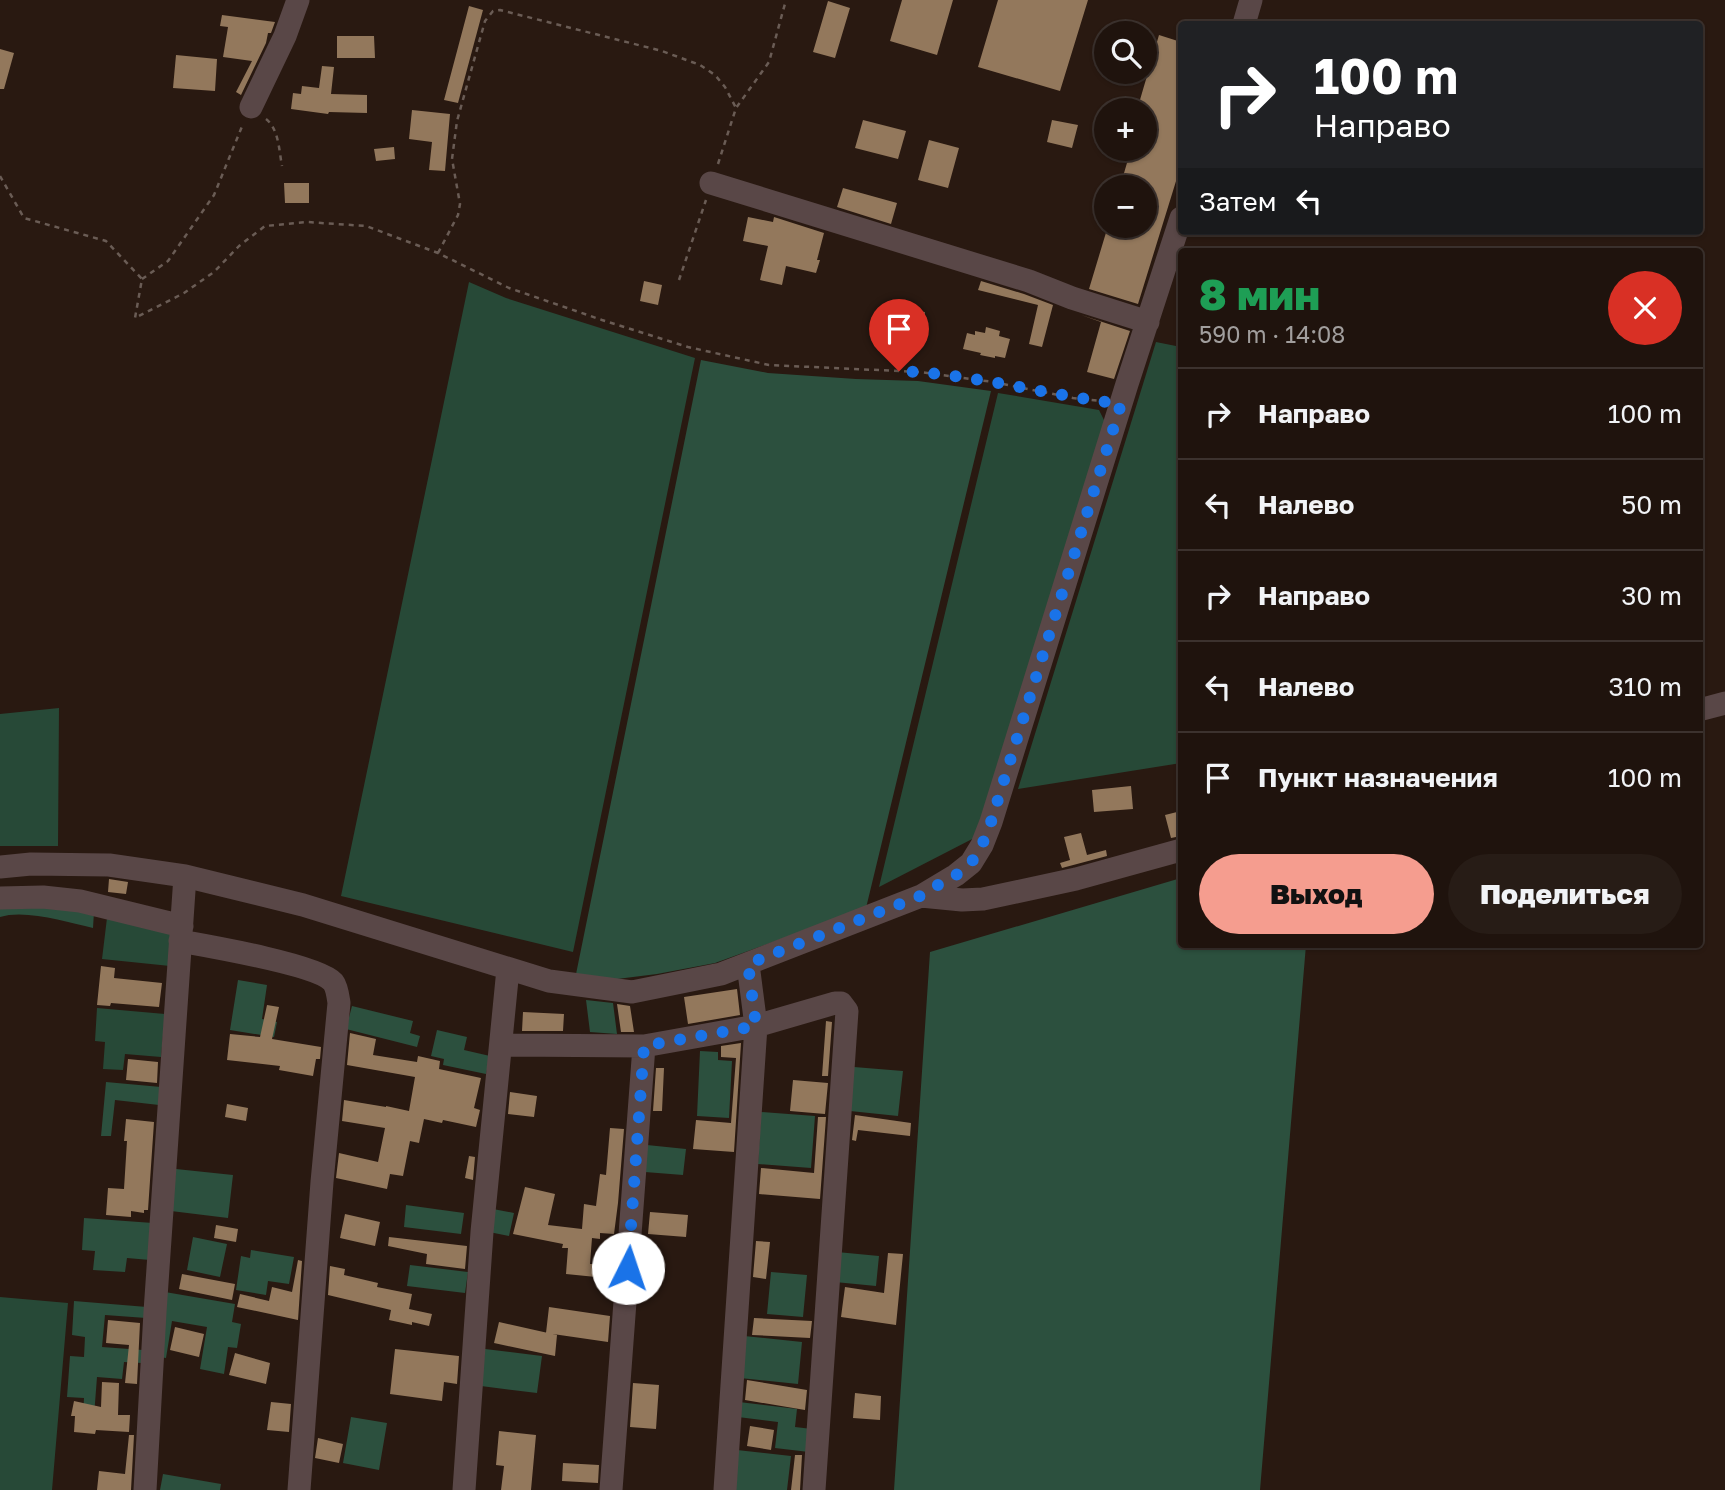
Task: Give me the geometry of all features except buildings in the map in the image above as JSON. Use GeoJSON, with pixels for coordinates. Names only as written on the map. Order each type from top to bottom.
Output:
{"type":"FeatureCollection","features":[{"type":"Feature","properties":{"kind":"lane"},"geometry":{"type":"LineString","coordinates":[[251,107],[285,36],[298,0]]}},
{"type":"Feature","properties":{"kind":"lane"},"geometry":{"type":"LineString","coordinates":[[1245,21],[1251,0]]}},
{"type":"Feature","properties":{"kind":"lane"},"geometry":{"type":"LineString","coordinates":[[711,184],[1029,282],[1148,322]]}},
{"type":"Feature","properties":{"kind":"lane"},"geometry":{"type":"LineString","coordinates":[[0,867],[31,864],[109,865],[186,876],[303,905],[549,981],[632,992],[721,974],[920,896],[971,863],[991,822],[1178,227]]}},
{"type":"Feature","properties":{"kind":"lane"},"geometry":{"type":"LineString","coordinates":[[1703,709],[1725,703]]}},
{"type":"Feature","properties":{"kind":"lane"},"geometry":{"type":"LineString","coordinates":[[920,896],[983,899],[1076,879],[1178,851]]}},
{"type":"Feature","properties":{"kind":"lane"},"geometry":{"type":"LineString","coordinates":[[145,1490],[186,876]]}},
{"type":"Feature","properties":{"kind":"lane"},"geometry":{"type":"LineString","coordinates":[[0,898],[43,897],[80,901],[285,963],[322,975],[333,982],[338,1003],[299,1490]]}},
{"type":"Feature","properties":{"kind":"lane"},"geometry":{"type":"LineString","coordinates":[[725,1490],[756,1026],[748,964]]}},
{"type":"Feature","properties":{"kind":"lane"},"geometry":{"type":"LineString","coordinates":[[464,1490],[482,1232],[508,969]]}},
{"type":"Feature","properties":{"kind":"lane"},"geometry":{"type":"LineString","coordinates":[[501,1045],[644,1046],[756,1026],[835,1003],[841,1003],[847,1011],[814,1490]]}},
{"type":"Feature","properties":{"kind":"lane"},"geometry":{"type":"LineString","coordinates":[[611,1490],[644,1046]]}},
{"type":"Feature","properties":{"kind":"path"},"geometry":{"type":"LineString","coordinates":[[679,280],[736,108],[769,62],[786,0]]}},
{"type":"Feature","properties":{"kind":"path"},"geometry":{"type":"LineString","coordinates":[[438,253],[458,215],[460,204],[452,159],[457,121],[485,20],[493,11],[500,9],[662,51],[700,65],[715,75],[736,108]]}},
{"type":"Feature","properties":{"kind":"path"},"geometry":{"type":"LineString","coordinates":[[282,166],[272,123],[251,107],[214,195],[168,261],[142,279],[135,318],[184,293],[215,272],[239,246],[265,226],[307,222],[366,226],[438,253],[509,288],[688,347],[769,365],[920,372],[1121,404]]}},
{"type":"Feature","properties":{"kind":"path"},"geometry":{"type":"LineString","coordinates":[[0,176],[24,218],[106,241],[142,279]]}},
{"type":"Feature","properties":{"kind":"green space"},"geometry":{"type":"Polygon","coordinates":[[[469,282],[506,298],[695,358],[573,952],[341,896],[469,282]]]}},
{"type":"Feature","properties":{"kind":"green space"},"geometry":{"type":"Polygon","coordinates":[[[1156,342],[1178,346],[1178,763],[1018,789],[1156,342]]]}},
{"type":"Feature","properties":{"kind":"green space"},"geometry":{"type":"Polygon","coordinates":[[[701,360],[768,373],[918,381],[991,391],[866,908],[715,963],[617,979],[575,979],[701,360]]]}},
{"type":"Feature","properties":{"kind":"green space"},"geometry":{"type":"Polygon","coordinates":[[[998,393],[1099,410],[1105,422],[978,836],[879,887],[998,393]]]}},
{"type":"Feature","properties":{"kind":"green space"},"geometry":{"type":"Polygon","coordinates":[[[59,708],[58,846],[0,846],[0,714],[59,708]]]}},
{"type":"Feature","properties":{"kind":"green space"},"geometry":{"type":"Polygon","coordinates":[[[1178,879],[1178,948],[1306,948],[1260,1490],[894,1490],[930,952],[1178,879]]]}},
{"type":"Feature","properties":{"kind":"green space"},"geometry":{"type":"Polygon","coordinates":[[[0,903],[94,912],[93,928],[34,915],[0,917],[0,903]]]}},
{"type":"Feature","properties":{"kind":"green space"},"geometry":{"type":"Polygon","coordinates":[[[107,918],[172,932],[170,966],[102,959],[107,918]]]}},
{"type":"Feature","properties":{"kind":"green space"},"geometry":{"type":"Polygon","coordinates":[[[238,980],[267,985],[262,1019],[277,1022],[274,1037],[230,1030],[238,980]]]}},
{"type":"Feature","properties":{"kind":"green space"},"geometry":{"type":"Polygon","coordinates":[[[586,1000],[613,1003],[617,1034],[590,1032],[586,1000]]]}},
{"type":"Feature","properties":{"kind":"green space"},"geometry":{"type":"Polygon","coordinates":[[[352,1006],[413,1021],[410,1033],[420,1036],[417,1047],[346,1029],[352,1006]]]}},
{"type":"Feature","properties":{"kind":"green space"},"geometry":{"type":"Polygon","coordinates":[[[97,1008],[165,1014],[161,1057],[125,1054],[123,1070],[103,1069],[105,1042],[95,1041],[97,1008]]]}},
{"type":"Feature","properties":{"kind":"green space"},"geometry":{"type":"Polygon","coordinates":[[[437,1030],[467,1037],[464,1050],[490,1056],[486,1074],[443,1065],[444,1059],[431,1056],[437,1030]]]}},
{"type":"Feature","properties":{"kind":"green space"},"geometry":{"type":"Polygon","coordinates":[[[700,1051],[718,1052],[718,1060],[732,1061],[729,1118],[697,1116],[700,1051]]]}},
{"type":"Feature","properties":{"kind":"green space"},"geometry":{"type":"Polygon","coordinates":[[[854,1067],[903,1071],[898,1116],[850,1111],[854,1067]]]}},
{"type":"Feature","properties":{"kind":"green space"},"geometry":{"type":"Polygon","coordinates":[[[106,1082],[161,1087],[159,1105],[115,1100],[111,1136],[101,1136],[106,1082]]]}},
{"type":"Feature","properties":{"kind":"green space"},"geometry":{"type":"Polygon","coordinates":[[[761,1112],[815,1116],[811,1168],[758,1164],[761,1112]]]}},
{"type":"Feature","properties":{"kind":"green space"},"geometry":{"type":"Polygon","coordinates":[[[647,1145],[686,1149],[683,1175],[645,1172],[647,1145]]]}},
{"type":"Feature","properties":{"kind":"green space"},"geometry":{"type":"Polygon","coordinates":[[[176,1169],[233,1175],[228,1218],[171,1211],[176,1169]]]}},
{"type":"Feature","properties":{"kind":"green space"},"geometry":{"type":"Polygon","coordinates":[[[406,1205],[464,1213],[461,1234],[404,1227],[406,1205]]]}},
{"type":"Feature","properties":{"kind":"green space"},"geometry":{"type":"Polygon","coordinates":[[[493,1209],[514,1213],[509,1236],[489,1232],[493,1209]]]}},
{"type":"Feature","properties":{"kind":"green space"},"geometry":{"type":"Polygon","coordinates":[[[84,1218],[153,1223],[150,1260],[127,1258],[125,1272],[93,1270],[95,1251],[82,1250],[84,1218]]]}},
{"type":"Feature","properties":{"kind":"green space"},"geometry":{"type":"Polygon","coordinates":[[[193,1237],[227,1244],[220,1277],[187,1270],[193,1237]]]}},
{"type":"Feature","properties":{"kind":"green space"},"geometry":{"type":"Polygon","coordinates":[[[251,1250],[294,1257],[289,1284],[268,1281],[266,1295],[236,1290],[241,1256],[250,1258],[251,1250]]]}},
{"type":"Feature","properties":{"kind":"green space"},"geometry":{"type":"Polygon","coordinates":[[[837,1252],[879,1256],[876,1286],[835,1282],[837,1252]]]}},
{"type":"Feature","properties":{"kind":"green space"},"geometry":{"type":"Polygon","coordinates":[[[410,1265],[468,1272],[465,1293],[407,1286],[410,1265]]]}},
{"type":"Feature","properties":{"kind":"green space"},"geometry":{"type":"Polygon","coordinates":[[[771,1272],[807,1275],[803,1317],[767,1314],[771,1272]]]}},
{"type":"Feature","properties":{"kind":"green space"},"geometry":{"type":"Polygon","coordinates":[[[165,1292],[235,1304],[232,1322],[241,1324],[237,1348],[228,1347],[224,1374],[200,1369],[207,1327],[172,1321],[166,1358],[154,1356],[165,1292]]]}},
{"type":"Feature","properties":{"kind":"green space"},"geometry":{"type":"Polygon","coordinates":[[[0,1297],[68,1303],[52,1490],[0,1490],[0,1297]]]}},
{"type":"Feature","properties":{"kind":"green space"},"geometry":{"type":"Polygon","coordinates":[[[74,1301],[147,1307],[146,1318],[105,1315],[102,1347],[143,1350],[142,1363],[124,1362],[122,1379],[97,1377],[94,1416],[83,1415],[84,1398],[67,1397],[70,1356],[84,1357],[85,1337],[72,1335],[74,1301]]]}},
{"type":"Feature","properties":{"kind":"green space"},"geometry":{"type":"Polygon","coordinates":[[[744,1336],[802,1342],[798,1384],[740,1378],[744,1336]]]}},
{"type":"Feature","properties":{"kind":"green space"},"geometry":{"type":"Polygon","coordinates":[[[485,1349],[542,1356],[537,1393],[481,1386],[485,1349]]]}},
{"type":"Feature","properties":{"kind":"green space"},"geometry":{"type":"Polygon","coordinates":[[[739,1402],[797,1409],[795,1427],[812,1429],[809,1452],[775,1448],[778,1422],[738,1417],[739,1402]]]}},
{"type":"Feature","properties":{"kind":"green space"},"geometry":{"type":"Polygon","coordinates":[[[351,1417],[387,1423],[379,1470],[343,1463],[351,1417]]]}},
{"type":"Feature","properties":{"kind":"green space"},"geometry":{"type":"Polygon","coordinates":[[[737,1450],[791,1456],[787,1490],[733,1490],[737,1450]]]}},
{"type":"Feature","properties":{"kind":"green space"},"geometry":{"type":"Polygon","coordinates":[[[163,1474],[221,1484],[220,1490],[160,1490],[163,1474]]]}},
{"type":"Feature","properties":{"kind":"route"},"geometry":{"type":"LineString","coordinates":[[628,1268],[644,1046],[756,1026],[748,964],[920,896],[971,863],[982,845],[1121,404],[1073,398],[993,382],[899,371]]}}]}
